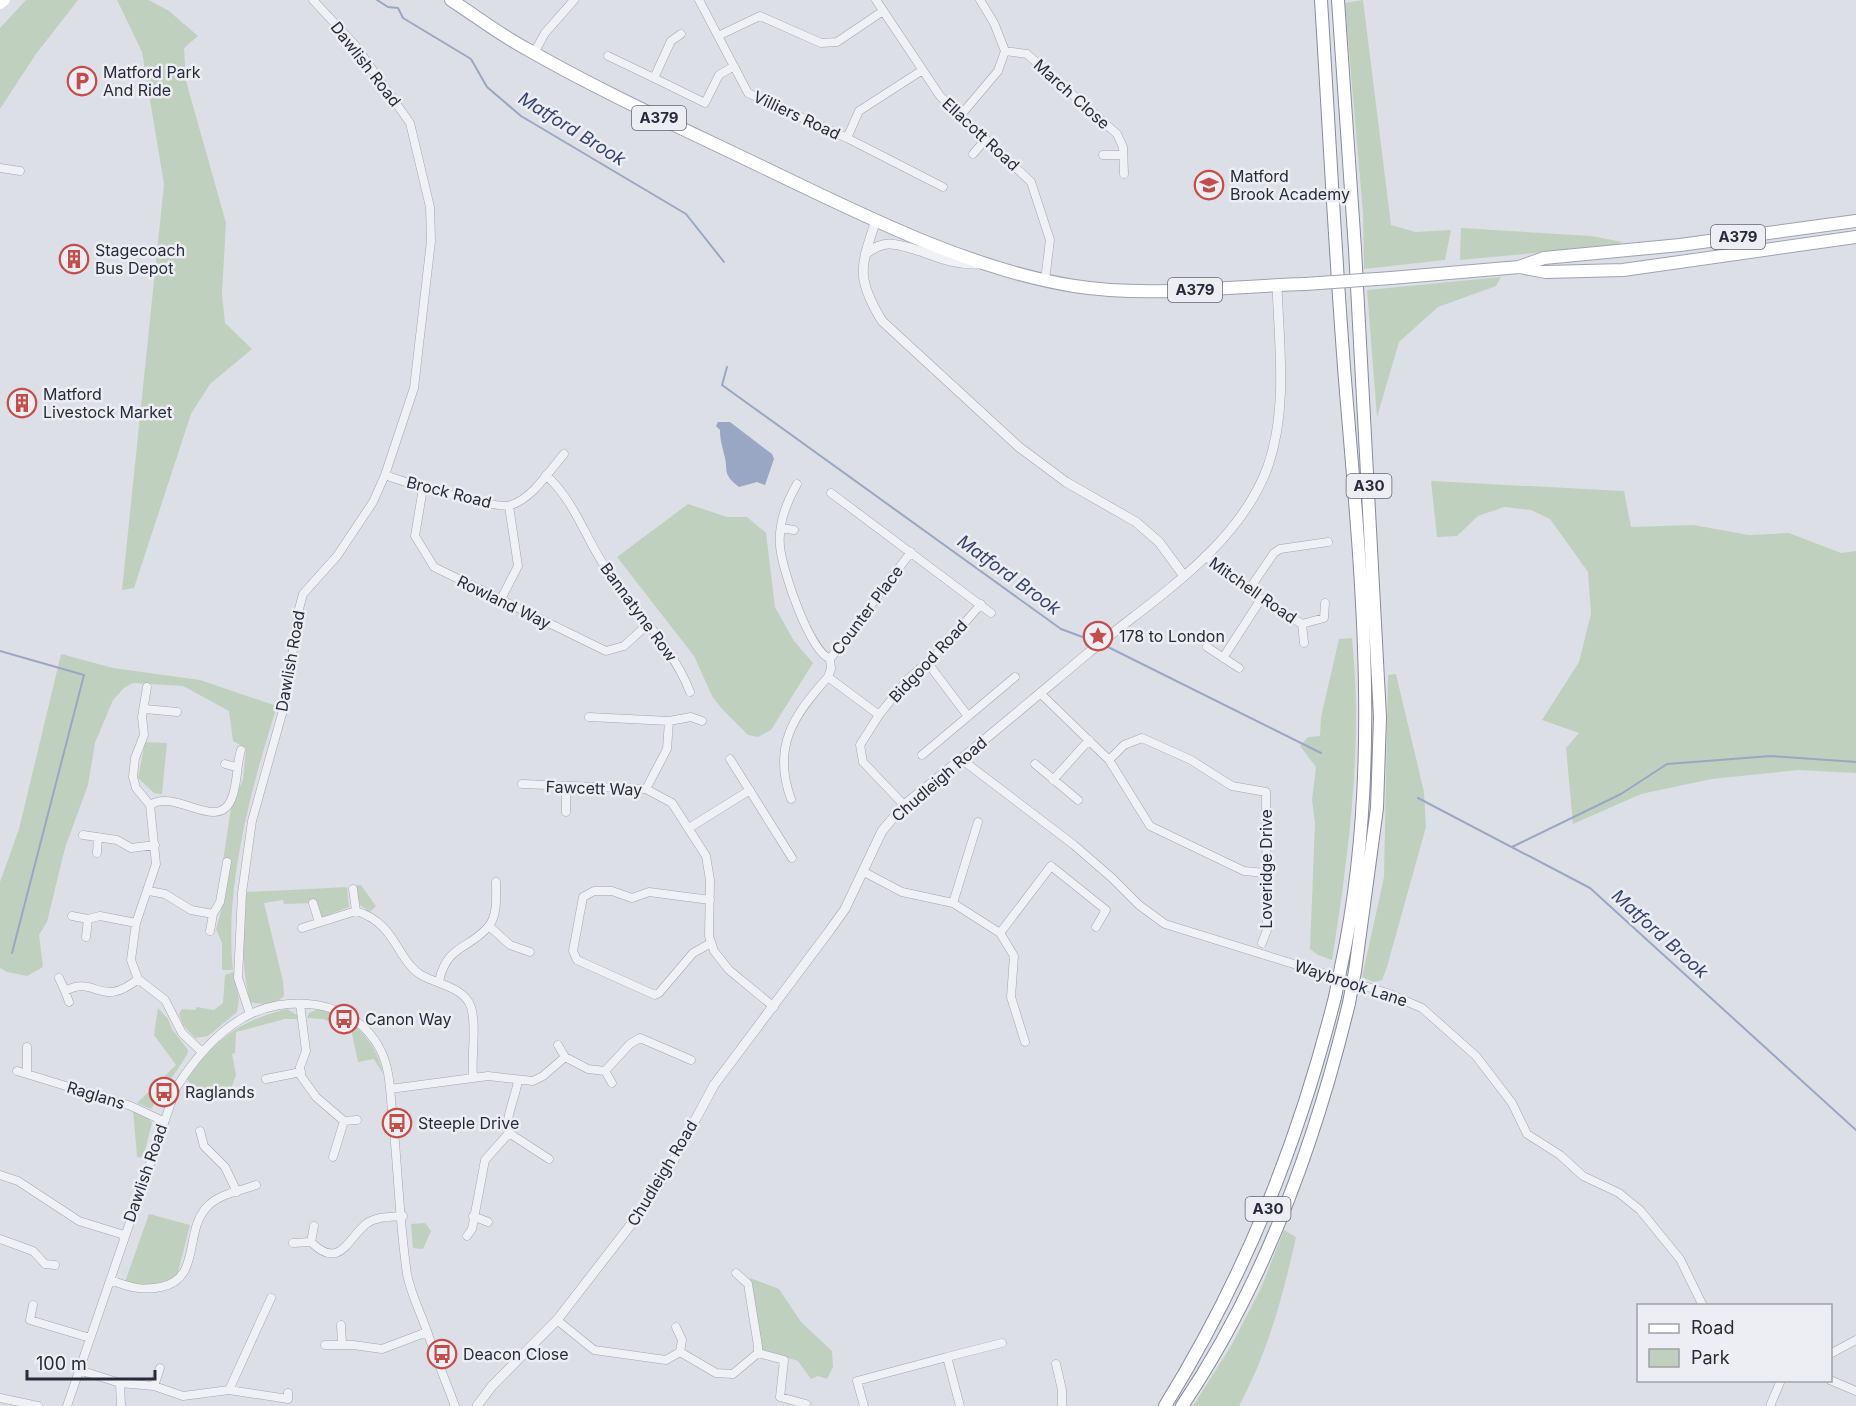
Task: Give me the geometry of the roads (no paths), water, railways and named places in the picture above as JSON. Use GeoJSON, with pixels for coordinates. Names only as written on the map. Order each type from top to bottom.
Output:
{"type":"FeatureCollection","features":[{"type":"Feature","properties":{"kind":"main road"},"geometry":{"type":"LineString","coordinates":[[0,4],[5,0]]}},
{"type":"Feature","properties":{"kind":"main road","name":"A379"},"geometry":{"type":"LineString","coordinates":[[452,0],[534,53],[672,125],[876,220],[989,264],[1045,280],[1113,291],[1305,284],[1519,267],[1544,258],[1680,245],[1856,221]]}},
{"type":"Feature","properties":{"kind":"main road","name":"A30"},"geometry":{"type":"LineString","coordinates":[[1165,1406],[1234,1285],[1264,1220],[1321,1055],[1341,967],[1358,865],[1365,765],[1365,696],[1357,522],[1321,0]]}},
{"type":"Feature","properties":{"kind":"main road","name":"A30"},"geometry":{"type":"LineString","coordinates":[[1182,1406],[1233,1319],[1280,1220],[1321,1108],[1349,1003],[1355,971],[1377,808],[1380,717],[1355,249],[1338,0]]}},
{"type":"Feature","properties":{"kind":"main road","name":"A379"},"geometry":{"type":"LineString","coordinates":[[1519,267],[1546,272],[1623,270],[1856,237]]}},
{"type":"Feature","properties":{"kind":"street","name":"Dawlish Road"},"geometry":{"type":"LineString","coordinates":[[67,1406],[176,1088],[202,1052],[227,1029],[250,1014],[238,978],[242,893],[252,821],[285,703],[303,594],[337,556],[373,502],[386,475],[414,388],[431,241],[430,207],[414,137],[399,104],[355,45],[313,0]]}},
{"type":"Feature","properties":{"kind":"street"},"geometry":{"type":"LineString","coordinates":[[534,53],[545,33],[574,0]]}},
{"type":"Feature","properties":{"kind":"street","name":"Villiers Road"},"geometry":{"type":"LineString","coordinates":[[699,0],[748,93],[847,138],[859,111],[921,71]]}},
{"type":"Feature","properties":{"kind":"street","name":"Ellacott Road"},"geometry":{"type":"LineString","coordinates":[[876,0],[921,71],[940,96],[1031,182],[1050,240],[1045,280]]}},
{"type":"Feature","properties":{"kind":"street"},"geometry":{"type":"LineString","coordinates":[[960,116],[998,71],[1005,51],[994,23],[980,0]]}},
{"type":"Feature","properties":{"kind":"street"},"geometry":{"type":"LineString","coordinates":[[718,36],[760,16],[821,44],[831,44],[883,11]]}},
{"type":"Feature","properties":{"kind":"street"},"geometry":{"type":"LineString","coordinates":[[654,78],[671,41],[681,34]]}},
{"type":"Feature","properties":{"kind":"street","name":"March Close"},"geometry":{"type":"LineString","coordinates":[[1005,51],[1020,51],[1036,61],[1117,134],[1123,147],[1124,174]]}},
{"type":"Feature","properties":{"kind":"street"},"geometry":{"type":"LineString","coordinates":[[608,56],[705,103],[719,75],[734,66]]}},
{"type":"Feature","properties":{"kind":"street"},"geometry":{"type":"LineString","coordinates":[[847,138],[943,187]]}},
{"type":"Feature","properties":{"kind":"street"},"geometry":{"type":"LineString","coordinates":[[973,154],[986,139]]}},
{"type":"Feature","properties":{"kind":"street","name":"March Close"},"geometry":{"type":"LineString","coordinates":[[1103,155],[1122,155]]}},
{"type":"Feature","properties":{"kind":"street"},"geometry":{"type":"LineString","coordinates":[[0,168],[20,171]]}},
{"type":"Feature","properties":{"kind":"street"},"geometry":{"type":"LineString","coordinates":[[876,220],[864,255],[865,290],[882,321],[1027,454],[1066,482],[1136,522],[1159,542],[1184,576]]}},
{"type":"Feature","properties":{"kind":"street"},"geometry":{"type":"LineString","coordinates":[[864,255],[879,246],[893,244],[962,265],[989,264]]}},
{"type":"Feature","properties":{"kind":"street","name":"Chudleigh Road"},"geometry":{"type":"LineString","coordinates":[[477,1406],[499,1379],[557,1320],[644,1209],[670,1167],[714,1084],[774,1007],[840,916],[864,872],[882,831],[904,806],[1184,576],[1205,556],[1248,503],[1265,473],[1272,451],[1281,390],[1277,285]]}},
{"type":"Feature","properties":{"kind":"street","name":"Brock Road"},"geometry":{"type":"LineString","coordinates":[[386,475],[423,488],[509,506],[528,496],[564,454]]}},
{"type":"Feature","properties":{"kind":"street","name":"Bannatyne Row"},"geometry":{"type":"LineString","coordinates":[[546,475],[563,490],[603,564],[682,670],[690,692]]}},
{"type":"Feature","properties":{"kind":"street"},"geometry":{"type":"LineString","coordinates":[[797,484],[789,497],[781,528],[780,546],[788,581],[817,649],[830,659]]}},
{"type":"Feature","properties":{"kind":"street","name":"Rowland Way"},"geometry":{"type":"LineString","coordinates":[[423,488],[415,536],[434,567],[606,651],[624,646],[647,625]]}},
{"type":"Feature","properties":{"kind":"street","name":"Bidgood Road"},"geometry":{"type":"LineString","coordinates":[[831,493],[991,612]]}},
{"type":"Feature","properties":{"kind":"street"},"geometry":{"type":"LineString","coordinates":[[500,601],[518,566],[509,506]]}},
{"type":"Feature","properties":{"kind":"street"},"geometry":{"type":"LineString","coordinates":[[781,528],[794,530]]}},
{"type":"Feature","properties":{"kind":"street"},"geometry":{"type":"LineString","coordinates":[[1248,591],[1267,562],[1280,549],[1328,542]]}},
{"type":"Feature","properties":{"kind":"street","name":"Counter Place"},"geometry":{"type":"LineString","coordinates":[[879,715],[828,677],[831,669],[830,659],[911,552]]}},
{"type":"Feature","properties":{"kind":"street","name":"Mitchell Road"},"geometry":{"type":"LineString","coordinates":[[1205,556],[1248,591],[1302,624],[1324,618],[1325,603]]}},
{"type":"Feature","properties":{"kind":"street"},"geometry":{"type":"LineString","coordinates":[[1223,658],[1261,600]]}},
{"type":"Feature","properties":{"kind":"street","name":"Bidgood Road"},"geometry":{"type":"LineString","coordinates":[[904,806],[872,774],[860,755],[863,738],[907,680],[944,648],[981,604]]}},
{"type":"Feature","properties":{"kind":"street","name":"Mitchell Road"},"geometry":{"type":"LineString","coordinates":[[1302,624],[1304,643]]}},
{"type":"Feature","properties":{"kind":"street"},"geometry":{"type":"LineString","coordinates":[[1207,647],[1239,668]]}},
{"type":"Feature","properties":{"kind":"street"},"geometry":{"type":"LineString","coordinates":[[927,662],[967,714]]}},
{"type":"Feature","properties":{"kind":"street"},"geometry":{"type":"LineString","coordinates":[[791,799],[784,781],[786,738],[802,708],[828,677]]}},
{"type":"Feature","properties":{"kind":"street"},"geometry":{"type":"LineString","coordinates":[[922,755],[967,714],[1015,677]]}},
{"type":"Feature","properties":{"kind":"street"},"geometry":{"type":"LineString","coordinates":[[147,687],[142,717],[143,739],[135,758],[133,777],[136,788],[150,805],[155,845],[155,873],[136,923],[131,960],[138,979],[165,1000],[182,1033],[202,1052]]}},
{"type":"Feature","properties":{"kind":"street"},"geometry":{"type":"LineString","coordinates":[[1040,693],[1109,760],[1150,826],[1227,864],[1244,870],[1266,873]]}},
{"type":"Feature","properties":{"kind":"street"},"geometry":{"type":"LineString","coordinates":[[145,709],[177,712]]}},
{"type":"Feature","properties":{"kind":"street"},"geometry":{"type":"LineString","coordinates":[[590,717],[669,721],[691,717],[702,721]]}},
{"type":"Feature","properties":{"kind":"street"},"geometry":{"type":"LineString","coordinates":[[646,789],[668,749],[669,721]]}},
{"type":"Feature","properties":{"kind":"street","name":"Loveridge Drive"},"geometry":{"type":"LineString","coordinates":[[1109,760],[1124,746],[1142,738],[1191,759],[1232,786],[1266,792],[1268,930],[1262,943]]}},
{"type":"Feature","properties":{"kind":"street"},"geometry":{"type":"LineString","coordinates":[[1053,780],[1089,740]]}},
{"type":"Feature","properties":{"kind":"street"},"geometry":{"type":"LineString","coordinates":[[150,805],[169,800],[201,811],[217,812],[231,801],[240,750]]}},
{"type":"Feature","properties":{"kind":"street"},"geometry":{"type":"LineString","coordinates":[[730,759],[792,858]]}},
{"type":"Feature","properties":{"kind":"street","name":"Waybrook Lane"},"geometry":{"type":"LineString","coordinates":[[961,759],[1074,845],[1112,878],[1138,905],[1164,924],[1395,995],[1422,1008],[1476,1056],[1512,1103],[1527,1134],[1560,1155],[1583,1176],[1619,1193],[1640,1210],[1680,1259],[1703,1304]]}},
{"type":"Feature","properties":{"kind":"street"},"geometry":{"type":"LineString","coordinates":[[225,764],[236,767]]}},
{"type":"Feature","properties":{"kind":"street"},"geometry":{"type":"LineString","coordinates":[[1035,764],[1078,800]]}},
{"type":"Feature","properties":{"kind":"street","name":"Fawcett Way"},"geometry":{"type":"LineString","coordinates":[[522,784],[566,788],[646,789],[672,803],[706,856],[711,943]]}},
{"type":"Feature","properties":{"kind":"street"},"geometry":{"type":"LineString","coordinates":[[566,788],[566,812]]}},
{"type":"Feature","properties":{"kind":"street"},"geometry":{"type":"LineString","coordinates":[[689,828],[750,789]]}},
{"type":"Feature","properties":{"kind":"street"},"geometry":{"type":"LineString","coordinates":[[953,903],[978,822]]}},
{"type":"Feature","properties":{"kind":"street"},"geometry":{"type":"LineString","coordinates":[[83,835],[117,840],[131,848],[155,845]]}},
{"type":"Feature","properties":{"kind":"street"},"geometry":{"type":"LineString","coordinates":[[97,853],[98,837]]}},
{"type":"Feature","properties":{"kind":"street"},"geometry":{"type":"LineString","coordinates":[[210,931],[213,914],[220,902],[227,862]]}},
{"type":"Feature","properties":{"kind":"street"},"geometry":{"type":"LineString","coordinates":[[1000,933],[1051,866],[1106,910],[1096,927]]}},
{"type":"Feature","properties":{"kind":"street"},"geometry":{"type":"LineString","coordinates":[[864,872],[902,892],[953,903],[1000,933],[1014,956],[1011,997],[1026,1042]]}},
{"type":"Feature","properties":{"kind":"street"},"geometry":{"type":"LineString","coordinates":[[439,981],[448,958],[489,926],[495,912],[496,882]]}},
{"type":"Feature","properties":{"kind":"street"},"geometry":{"type":"LineString","coordinates":[[353,889],[356,910]]}},
{"type":"Feature","properties":{"kind":"street"},"geometry":{"type":"LineString","coordinates":[[148,891],[165,894],[191,910],[213,914]]}},
{"type":"Feature","properties":{"kind":"street"},"geometry":{"type":"LineString","coordinates":[[710,900],[649,892],[632,898],[612,891],[594,891],[583,897],[573,951],[577,960],[655,995],[693,953],[711,943],[720,960],[774,1007]]}},
{"type":"Feature","properties":{"kind":"street"},"geometry":{"type":"LineString","coordinates":[[313,903],[319,922]]}},
{"type":"Feature","properties":{"kind":"street"},"geometry":{"type":"LineString","coordinates":[[302,928],[344,917],[356,910]]}},
{"type":"Feature","properties":{"kind":"street"},"geometry":{"type":"LineString","coordinates":[[356,910],[384,927],[420,974],[439,981],[461,995],[470,1006],[473,1077]]}},
{"type":"Feature","properties":{"kind":"street"},"geometry":{"type":"LineString","coordinates":[[72,916],[88,919],[100,916],[136,923]]}},
{"type":"Feature","properties":{"kind":"street"},"geometry":{"type":"LineString","coordinates":[[86,937],[88,919]]}},
{"type":"Feature","properties":{"kind":"street"},"geometry":{"type":"LineString","coordinates":[[489,926],[510,945],[530,952]]}},
{"type":"Feature","properties":{"kind":"street"},"geometry":{"type":"LineString","coordinates":[[59,978],[69,1002]]}},
{"type":"Feature","properties":{"kind":"street"},"geometry":{"type":"LineString","coordinates":[[65,991],[80,986],[116,993],[138,979]]}},
{"type":"Feature","properties":{"kind":"street"},"geometry":{"type":"LineString","coordinates":[[300,1004],[306,1051],[301,1072],[316,1097],[344,1121],[357,1120]]}},
{"type":"Feature","properties":{"kind":"street"},"geometry":{"type":"LineString","coordinates":[[250,1014],[278,1006],[300,1004],[331,1007],[362,1026],[380,1048],[388,1070],[409,1281],[454,1406]]}},
{"type":"Feature","properties":{"kind":"street"},"geometry":{"type":"LineString","coordinates":[[605,1071],[630,1044],[640,1038],[691,1060]]}},
{"type":"Feature","properties":{"kind":"street"},"geometry":{"type":"LineString","coordinates":[[558,1045],[565,1057],[588,1069],[605,1071]]}},
{"type":"Feature","properties":{"kind":"street"},"geometry":{"type":"LineString","coordinates":[[27,1047],[27,1073]]}},
{"type":"Feature","properties":{"kind":"street"},"geometry":{"type":"LineString","coordinates":[[390,1089],[473,1077],[540,1079],[565,1057]]}},
{"type":"Feature","properties":{"kind":"street","name":"Raglans"},"geometry":{"type":"LineString","coordinates":[[17,1071],[131,1106],[163,1121]]}},
{"type":"Feature","properties":{"kind":"street"},"geometry":{"type":"LineString","coordinates":[[605,1071],[612,1083]]}},
{"type":"Feature","properties":{"kind":"street"},"geometry":{"type":"LineString","coordinates":[[266,1079],[301,1072]]}},
{"type":"Feature","properties":{"kind":"street"},"geometry":{"type":"LineString","coordinates":[[467,1236],[472,1228],[485,1160],[509,1134],[508,1118],[516,1096],[518,1080]]}},
{"type":"Feature","properties":{"kind":"street"},"geometry":{"type":"LineString","coordinates":[[333,1157],[344,1121]]}},
{"type":"Feature","properties":{"kind":"street"},"geometry":{"type":"LineString","coordinates":[[200,1131],[204,1146],[225,1167],[237,1192]]}},
{"type":"Feature","properties":{"kind":"street"},"geometry":{"type":"LineString","coordinates":[[509,1134],[549,1159]]}},
{"type":"Feature","properties":{"kind":"street"},"geometry":{"type":"LineString","coordinates":[[0,1175],[18,1181],[79,1221],[124,1235]]}},
{"type":"Feature","properties":{"kind":"street"},"geometry":{"type":"LineString","coordinates":[[111,1280],[143,1290],[176,1283],[184,1274],[204,1211],[218,1198],[256,1185]]}},
{"type":"Feature","properties":{"kind":"street"},"geometry":{"type":"LineString","coordinates":[[293,1243],[311,1242],[322,1251],[342,1250],[372,1220],[403,1216]]}},
{"type":"Feature","properties":{"kind":"street"},"geometry":{"type":"LineString","coordinates":[[473,1216],[488,1222]]}},
{"type":"Feature","properties":{"kind":"street"},"geometry":{"type":"LineString","coordinates":[[311,1242],[314,1226]]}},
{"type":"Feature","properties":{"kind":"street"},"geometry":{"type":"LineString","coordinates":[[0,1239],[33,1251],[45,1264],[55,1265]]}},
{"type":"Feature","properties":{"kind":"street"},"geometry":{"type":"LineString","coordinates":[[736,1273],[747,1284],[758,1353]]}},
{"type":"Feature","properties":{"kind":"street"},"geometry":{"type":"LineString","coordinates":[[229,1390],[271,1298]]}},
{"type":"Feature","properties":{"kind":"street"},"geometry":{"type":"LineString","coordinates":[[33,1305],[30,1320],[90,1338]]}},
{"type":"Feature","properties":{"kind":"street"},"geometry":{"type":"LineString","coordinates":[[557,1320],[594,1350],[666,1360],[674,1358],[680,1352],[682,1340],[676,1327]]}},
{"type":"Feature","properties":{"kind":"street"},"geometry":{"type":"LineString","coordinates":[[340,1325],[342,1344]]}},
{"type":"Feature","properties":{"kind":"street"},"geometry":{"type":"LineString","coordinates":[[325,1345],[342,1344],[382,1349],[427,1332]]}},
{"type":"Feature","properties":{"kind":"street"},"geometry":{"type":"LineString","coordinates":[[1832,1353],[1856,1340]]}},
{"type":"Feature","properties":{"kind":"street"},"geometry":{"type":"LineString","coordinates":[[864,1406],[857,1381],[1002,1343]]}},
{"type":"Feature","properties":{"kind":"street"},"geometry":{"type":"LineString","coordinates":[[680,1352],[724,1375],[736,1373],[758,1353]]}},
{"type":"Feature","properties":{"kind":"street"},"geometry":{"type":"LineString","coordinates":[[758,1353],[784,1360],[780,1397],[806,1404]]}},
{"type":"Feature","properties":{"kind":"street"},"geometry":{"type":"LineString","coordinates":[[947,1357],[960,1406]]}},
{"type":"Feature","properties":{"kind":"street"},"geometry":{"type":"LineString","coordinates":[[1056,1364],[1062,1390],[1062,1406]]}},
{"type":"Feature","properties":{"kind":"street"},"geometry":{"type":"LineString","coordinates":[[154,1386],[160,1368]]}},
{"type":"Feature","properties":{"kind":"street"},"geometry":{"type":"LineString","coordinates":[[79,1370],[120,1383],[154,1386],[183,1396],[229,1390],[288,1399],[288,1393]]}},
{"type":"Feature","properties":{"kind":"street"},"geometry":{"type":"LineString","coordinates":[[1832,1381],[1856,1391]]}},
{"type":"Feature","properties":{"kind":"street"},"geometry":{"type":"LineString","coordinates":[[1770,1406],[1780,1382]]}},
{"type":"Feature","properties":{"kind":"street"},"geometry":{"type":"LineString","coordinates":[[120,1383],[121,1406]]}},
{"type":"Feature","properties":{"kind":"street"},"geometry":{"type":"LineString","coordinates":[[0,1398],[38,1406]]}},
{"type":"Feature","properties":{"kind":"water"},"geometry":{"type":"Polygon","coordinates":[[[718,422],[730,422],[772,454],[774,459],[765,485],[757,482],[739,487],[730,478],[720,430],[716,426],[718,422]]]}},
{"type":"Feature","properties":{"kind":"waterway","name":"Matford Brook"},"geometry":{"type":"LineString","coordinates":[[377,0],[388,7],[398,8],[403,18],[471,59],[487,87],[521,116],[686,214],[724,262]]}},
{"type":"Feature","properties":{"kind":"waterway","name":"Matford Brook"},"geometry":{"type":"LineString","coordinates":[[727,367],[722,385],[1061,629],[1096,642]]}},
{"type":"Feature","properties":{"kind":"waterway","name":"Matford Brook"},"geometry":{"type":"LineString","coordinates":[[1104,645],[1321,753]]}},
{"type":"Feature","properties":{"kind":"waterway"},"geometry":{"type":"LineString","coordinates":[[0,651],[84,675],[12,953]]}},
{"type":"Feature","properties":{"kind":"waterway"},"geometry":{"type":"LineString","coordinates":[[1512,847],[1621,794],[1667,764],[1771,756],[1856,762]]}},
{"type":"Feature","properties":{"kind":"waterway","name":"Matford Brook"},"geometry":{"type":"LineString","coordinates":[[1418,798],[1590,888],[1856,1130]]}},
{"type":"Feature","properties":{"kind":"place","name":"Matford Park And Ride"},"geometry":{"type":"Point","coordinates":[82,81]}},
{"type":"Feature","properties":{"kind":"place","name":"Matford Brook Academy"},"geometry":{"type":"Point","coordinates":[1209,185]}},
{"type":"Feature","properties":{"kind":"place","name":"Stagecoach Bus Depot"},"geometry":{"type":"Point","coordinates":[74,259]}},
{"type":"Feature","properties":{"kind":"place","name":"Matford Livestock Market"},"geometry":{"type":"Point","coordinates":[22,403]}},
{"type":"Feature","properties":{"kind":"place","name":"178 to London"},"geometry":{"type":"Point","coordinates":[1098,636]}},
{"type":"Feature","properties":{"kind":"place","name":"Canon Way"},"geometry":{"type":"Point","coordinates":[344,1019]}},
{"type":"Feature","properties":{"kind":"place","name":"Raglands"},"geometry":{"type":"Point","coordinates":[164,1092]}},
{"type":"Feature","properties":{"kind":"place","name":"Steeple Drive"},"geometry":{"type":"Point","coordinates":[397,1123]}},
{"type":"Feature","properties":{"kind":"place","name":"Deacon Close"},"geometry":{"type":"Point","coordinates":[442,1354]}}]}
